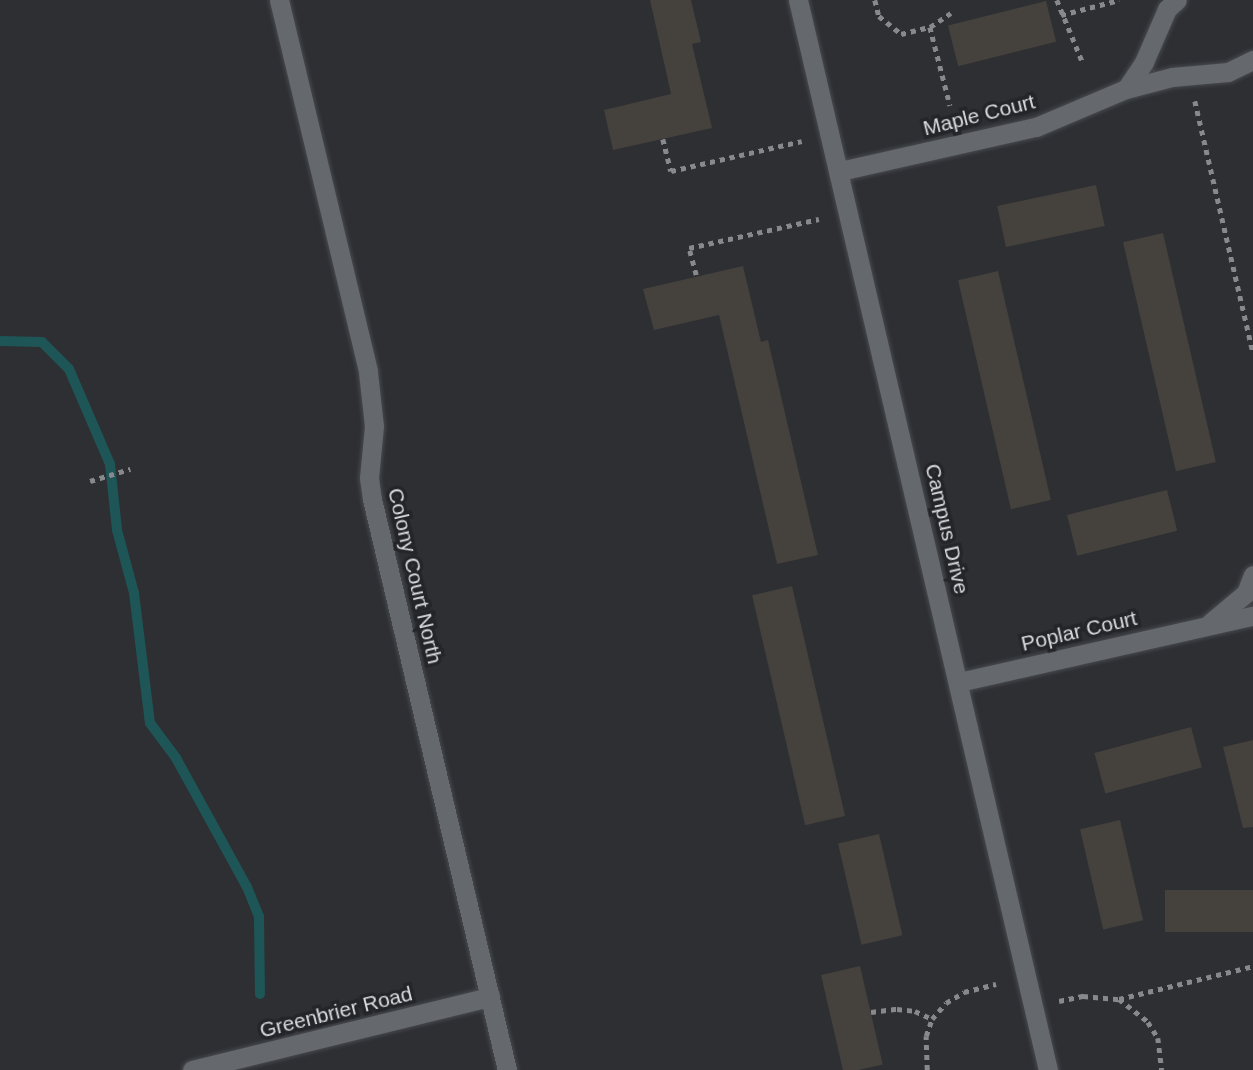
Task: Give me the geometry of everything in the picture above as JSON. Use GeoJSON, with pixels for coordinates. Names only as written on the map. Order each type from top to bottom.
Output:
{"type":"FeatureCollection","features":[{"type":"Feature","properties":{"kind":"street","name":"Colony Court North"},"geometry":{"type":"LineString","coordinates":[[279,0],[368,372],[374,426],[369,478],[372,499],[507,1070]]}},
{"type":"Feature","properties":{"kind":"street","name":"Campus Drive"},"geometry":{"type":"LineString","coordinates":[[798,0],[1048,1070]]}},
{"type":"Feature","properties":{"kind":"street"},"geometry":{"type":"LineString","coordinates":[[1126,89],[1144,62],[1167,9],[1177,0]]}},
{"type":"Feature","properties":{"kind":"street","name":"Maple Court"},"geometry":{"type":"LineString","coordinates":[[840,171],[1036,127],[1126,89],[1172,77],[1228,72],[1253,60]]}},
{"type":"Feature","properties":{"kind":"street","name":"Poplar Court"},"geometry":{"type":"LineString","coordinates":[[1209,624],[1246,593],[1253,575]]}},
{"type":"Feature","properties":{"kind":"street","name":"Poplar Court"},"geometry":{"type":"LineString","coordinates":[[959,682],[1253,616]]}},
{"type":"Feature","properties":{"kind":"street","name":"Greenbrier Road"},"geometry":{"type":"LineString","coordinates":[[192,1070],[490,997]]}},
{"type":"Feature","properties":{"kind":"path"},"geometry":{"type":"LineString","coordinates":[[875,0],[879,16],[901,34],[930,27],[951,13]]}},
{"type":"Feature","properties":{"kind":"path"},"geometry":{"type":"LineString","coordinates":[[1057,0],[1083,63]]}},
{"type":"Feature","properties":{"kind":"path"},"geometry":{"type":"LineString","coordinates":[[1061,15],[1119,0]]}},
{"type":"Feature","properties":{"kind":"path"},"geometry":{"type":"LineString","coordinates":[[930,27],[950,105]]}},
{"type":"Feature","properties":{"kind":"path"},"geometry":{"type":"LineString","coordinates":[[1195,100],[1250,326],[1253,352]]}},
{"type":"Feature","properties":{"kind":"path"},"geometry":{"type":"LineString","coordinates":[[663,139],[671,172],[802,141]]}},
{"type":"Feature","properties":{"kind":"path"},"geometry":{"type":"LineString","coordinates":[[696,275],[689,248],[819,219]]}},
{"type":"Feature","properties":{"kind":"path"},"geometry":{"type":"LineString","coordinates":[[90,481],[130,469]]}},
{"type":"Feature","properties":{"kind":"path"},"geometry":{"type":"LineString","coordinates":[[1058,1001],[1083,996],[1119,999],[1253,966]]}},
{"type":"Feature","properties":{"kind":"path"},"geometry":{"type":"LineString","coordinates":[[927,1070],[926,1036],[932,1019],[946,1003],[964,992],[996,984]]}},
{"type":"Feature","properties":{"kind":"path"},"geometry":{"type":"LineString","coordinates":[[1119,999],[1148,1022],[1158,1038],[1162,1070]]}},
{"type":"Feature","properties":{"kind":"path"},"geometry":{"type":"LineString","coordinates":[[871,1013],[897,1009],[915,1011],[932,1019]]}},
{"type":"Feature","properties":{"kind":"building"},"geometry":{"type":"Polygon","coordinates":[[[650,0],[691,0],[701,42],[692,44],[712,128],[613,150],[604,110],[671,94],[650,0]]]}},
{"type":"Feature","properties":{"kind":"building"},"geometry":{"type":"Polygon","coordinates":[[[1046,1],[1056,42],[958,66],[948,25],[1046,1]]]}},
{"type":"Feature","properties":{"kind":"building"},"geometry":{"type":"Polygon","coordinates":[[[1096,185],[1105,226],[1006,247],[997,206],[1096,185]]]}},
{"type":"Feature","properties":{"kind":"building"},"geometry":{"type":"Polygon","coordinates":[[[1163,233],[1216,462],[1176,471],[1123,242],[1163,233]]]}},
{"type":"Feature","properties":{"kind":"building"},"geometry":{"type":"Polygon","coordinates":[[[743,266],[761,342],[768,340],[818,555],[777,564],[719,315],[654,330],[643,289],[743,266]]]}},
{"type":"Feature","properties":{"kind":"building"},"geometry":{"type":"Polygon","coordinates":[[[998,271],[1051,500],[1011,509],[958,280],[998,271]]]}},
{"type":"Feature","properties":{"kind":"building"},"geometry":{"type":"Polygon","coordinates":[[[1167,490],[1177,531],[1077,556],[1067,515],[1167,490]]]}},
{"type":"Feature","properties":{"kind":"building"},"geometry":{"type":"Polygon","coordinates":[[[792,586],[845,816],[805,825],[752,595],[792,586]]]}},
{"type":"Feature","properties":{"kind":"building"},"geometry":{"type":"Polygon","coordinates":[[[1191,727],[1202,768],[1105,793],[1094,753],[1191,727]]]}},
{"type":"Feature","properties":{"kind":"building"},"geometry":{"type":"Polygon","coordinates":[[[1253,740],[1253,827],[1243,828],[1223,747],[1253,740]]]}},
{"type":"Feature","properties":{"kind":"building"},"geometry":{"type":"Polygon","coordinates":[[[1120,820],[1143,920],[1103,930],[1080,829],[1120,820]]]}},
{"type":"Feature","properties":{"kind":"building"},"geometry":{"type":"Polygon","coordinates":[[[879,834],[902,935],[861,945],[838,843],[879,834]]]}},
{"type":"Feature","properties":{"kind":"building"},"geometry":{"type":"Polygon","coordinates":[[[1165,890],[1253,890],[1253,932],[1165,932],[1165,890]]]}},
{"type":"Feature","properties":{"kind":"building"},"geometry":{"type":"Polygon","coordinates":[[[860,966],[883,1064],[859,1070],[843,1070],[821,975],[860,966]]]}},
{"type":"Feature","properties":{"kind":"waterway"},"geometry":{"type":"LineString","coordinates":[[0,341],[42,342],[69,369],[110,464],[117,530],[134,593],[150,723],[176,758],[247,887],[259,916],[260,994]]}}]}
